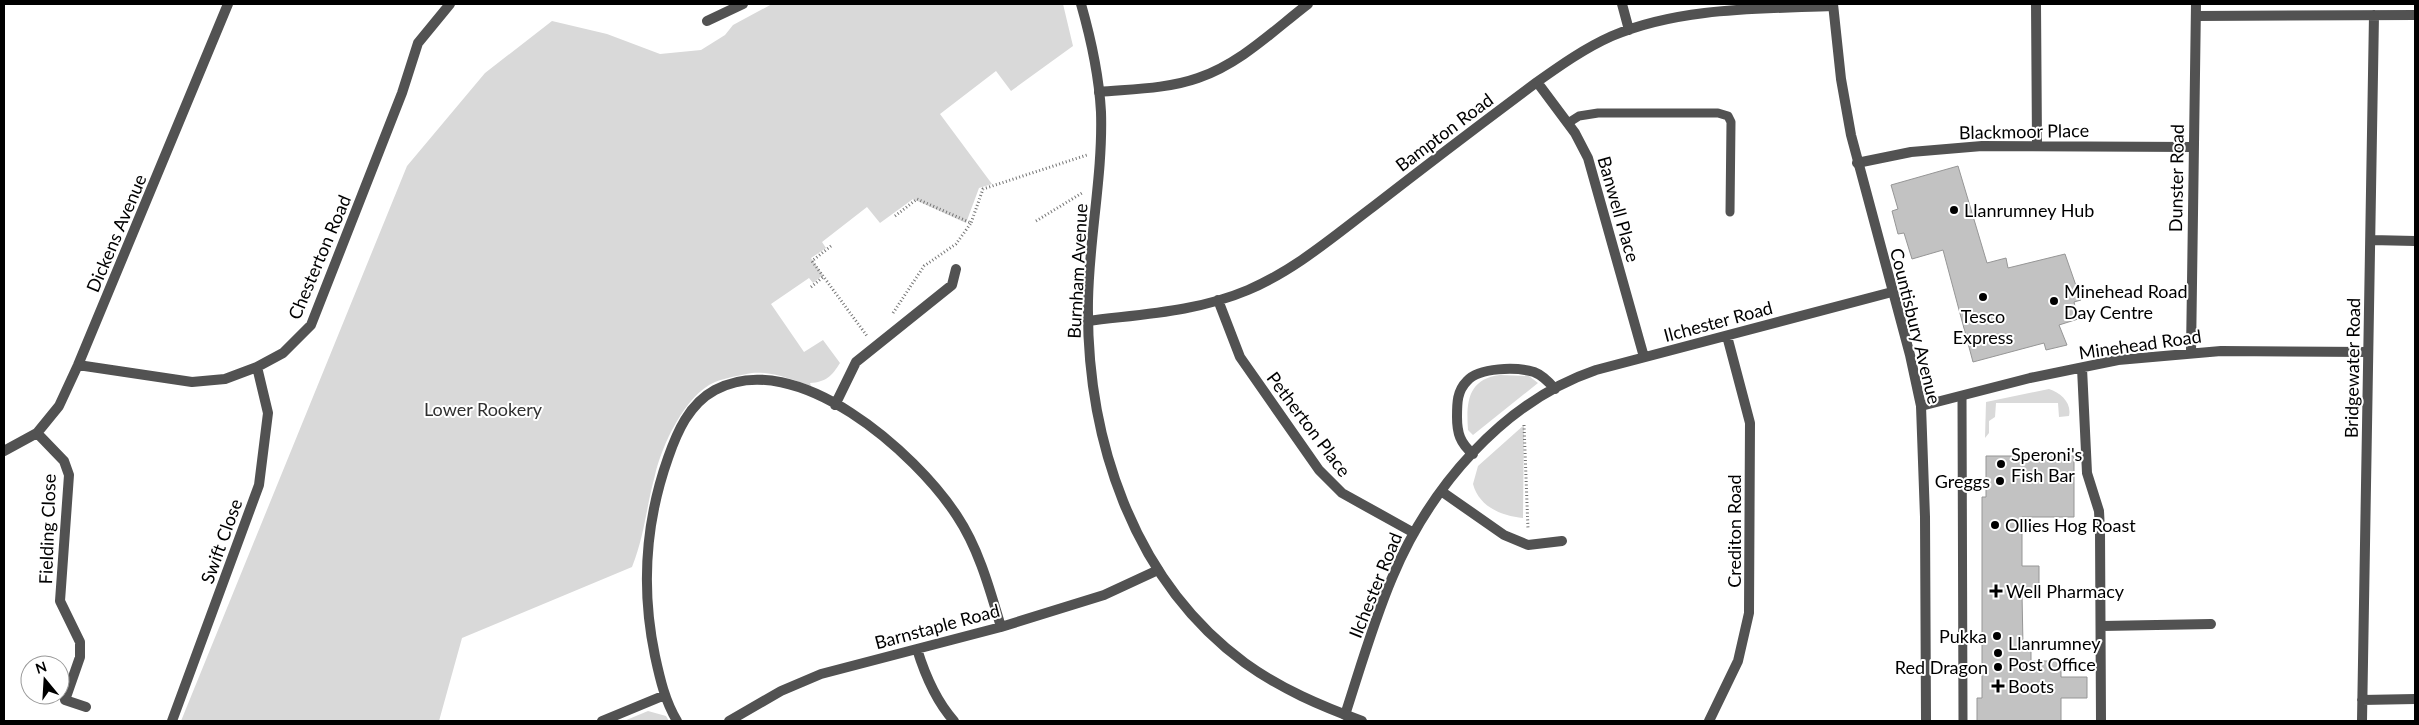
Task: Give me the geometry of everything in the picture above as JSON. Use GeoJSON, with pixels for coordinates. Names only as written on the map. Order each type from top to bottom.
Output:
{"type":"FeatureCollection","features":[{"type":"Feature","properties":{"kind":"street","name":"Dickens Avenue"},"geometry":{"type":"LineString","coordinates":[[4,451],[36,433],[59,406],[78,365],[228,4]]}},
{"type":"Feature","properties":{"kind":"street","name":"Chesterton Road"},"geometry":{"type":"LineString","coordinates":[[78,365],[192,382],[225,380],[257,367],[283,353],[311,325],[402,93],[418,43],[450,4]]}},
{"type":"Feature","properties":{"kind":"street"},"geometry":{"type":"LineString","coordinates":[[708,21],[743,4]]}},
{"type":"Feature","properties":{"kind":"street","name":"Burnham Avenue"},"geometry":{"type":"LineString","coordinates":[[1081,4],[1093,52],[1099,92],[1100,150],[1088,321],[1094,391],[1111,470],[1133,521],[1158,570],[1178,600],[1192,615],[1219,642],[1241,660],[1289,690],[1362,721]]}},
{"type":"Feature","properties":{"kind":"street"},"geometry":{"type":"LineString","coordinates":[[1099,92],[1183,82],[1214,72],[1236,60],[1308,4]]}},
{"type":"Feature","properties":{"kind":"street"},"geometry":{"type":"LineString","coordinates":[[1622,4],[1629,30]]}},
{"type":"Feature","properties":{"kind":"street"},"geometry":{"type":"LineString","coordinates":[[2036,4],[2037,145]]}},
{"type":"Feature","properties":{"kind":"street","name":"Dunster Road"},"geometry":{"type":"LineString","coordinates":[[2191,353],[2196,4]]}},
{"type":"Feature","properties":{"kind":"street","name":"Bampton Road"},"geometry":{"type":"LineString","coordinates":[[1088,321],[1166,313],[1218,300],[1271,279],[1316,250],[1537,82],[1594,45],[1629,30],[1675,18],[1732,11],[1833,5]]}},
{"type":"Feature","properties":{"kind":"street","name":"Countisbury Avenue"},"geometry":{"type":"LineString","coordinates":[[1833,5],[1844,100],[1857,163],[1910,355],[1921,406],[1925,517],[1926,721]]}},
{"type":"Feature","properties":{"kind":"street","name":"Bridgewater Road"},"geometry":{"type":"LineString","coordinates":[[2362,721],[2374,15]]}},
{"type":"Feature","properties":{"kind":"street"},"geometry":{"type":"LineString","coordinates":[[2196,16],[2415,15]]}},
{"type":"Feature","properties":{"kind":"street","name":"Banwell Place"},"geometry":{"type":"LineString","coordinates":[[1537,82],[1568,123],[1588,158],[1644,357]]}},
{"type":"Feature","properties":{"kind":"street","name":"Blackmoor Place"},"geometry":{"type":"LineString","coordinates":[[1857,163],[1911,152],[1982,146],[2193,147]]}},
{"type":"Feature","properties":{"kind":"street"},"geometry":{"type":"LineString","coordinates":[[2371,240],[2415,241]]}},
{"type":"Feature","properties":{"kind":"street"},"geometry":{"type":"LineString","coordinates":[[835,405],[856,362],[952,285],[956,269]]}},
{"type":"Feature","properties":{"kind":"street","name":"Ilchester Road"},"geometry":{"type":"LineString","coordinates":[[1345,715],[1392,578],[1414,533],[1441,491],[1472,454],[1524,409],[1578,376],[1892,292]]}},
{"type":"Feature","properties":{"kind":"street","name":"Petherton Place"},"geometry":{"type":"LineString","coordinates":[[1218,300],[1240,357],[1319,470],[1342,493],[1414,533]]}},
{"type":"Feature","properties":{"kind":"street","name":"Crediton Road"},"geometry":{"type":"LineString","coordinates":[[1709,721],[1738,661],[1748,621],[1750,590],[1750,423],[1748,408],[1727,336]]}},
{"type":"Feature","properties":{"kind":"street","name":"Minehead Road"},"geometry":{"type":"LineString","coordinates":[[1921,406],[2118,360],[2221,350],[2368,352]]}},
{"type":"Feature","properties":{"kind":"street","name":"Swift Close"},"geometry":{"type":"LineString","coordinates":[[172,721],[259,485],[268,413],[257,367]]}},
{"type":"Feature","properties":{"kind":"street"},"geometry":{"type":"LineString","coordinates":[[2082,368],[2087,473],[2099,511],[2100,524],[2101,721]]}},
{"type":"Feature","properties":{"kind":"street"},"geometry":{"type":"LineString","coordinates":[[1472,454],[1459,438],[1457,404],[1459,392],[1473,375],[1485,371],[1526,371],[1544,378],[1555,389]]}},
{"type":"Feature","properties":{"kind":"street"},"geometry":{"type":"LineString","coordinates":[[677,721],[665,695],[652,645],[647,608],[647,552],[656,497],[663,472],[680,428],[702,399],[730,383],[748,380],[782,382],[801,388],[835,405],[870,426],[901,451],[945,498],[958,517],[978,556],[1001,627]]}},
{"type":"Feature","properties":{"kind":"street","name":"Fielding Close"},"geometry":{"type":"LineString","coordinates":[[36,433],[64,461],[69,475],[60,601],[80,642],[80,657],[65,700],[86,707]]}},
{"type":"Feature","properties":{"kind":"street"},"geometry":{"type":"LineString","coordinates":[[1441,491],[1504,535],[1528,544],[1562,541]]}},
{"type":"Feature","properties":{"kind":"street","name":"Barnstaple Road"},"geometry":{"type":"LineString","coordinates":[[729,721],[781,691],[812,678],[1001,627],[1104,595],[1158,570]]}},
{"type":"Feature","properties":{"kind":"street"},"geometry":{"type":"LineString","coordinates":[[2102,626],[2211,624]]}},
{"type":"Feature","properties":{"kind":"street"},"geometry":{"type":"LineString","coordinates":[[917,649],[934,692],[954,721]]}},
{"type":"Feature","properties":{"kind":"street"},"geometry":{"type":"LineString","coordinates":[[602,721],[665,695]]}},
{"type":"Feature","properties":{"kind":"street"},"geometry":{"type":"LineString","coordinates":[[2362,700],[2415,700]]}},
{"type":"Feature","properties":{"kind":"lane"},"geometry":{"type":"LineString","coordinates":[[1568,123],[1579,116],[1598,113],[1718,113],[1728,116],[1731,122],[1730,212]]}},
{"type":"Feature","properties":{"kind":"lane","name":"Countisbury Avenue"},"geometry":{"type":"LineString","coordinates":[[1962,396],[1963,721]]}},
{"type":"Feature","properties":{"kind":"path"},"geometry":{"type":"LineString","coordinates":[[889,318],[924,266],[956,244],[971,223],[983,189],[1100,150]]}},
{"type":"Feature","properties":{"kind":"path"},"geometry":{"type":"LineString","coordinates":[[1036,221],[1098,183]]}},
{"type":"Feature","properties":{"kind":"path"},"geometry":{"type":"LineString","coordinates":[[895,216],[917,199],[971,223]]}},
{"type":"Feature","properties":{"kind":"path"},"geometry":{"type":"LineString","coordinates":[[831,246],[812,261],[868,337],[874,333]]}},
{"type":"Feature","properties":{"kind":"path"},"geometry":{"type":"LineString","coordinates":[[811,287],[823,277]]}},
{"type":"Feature","properties":{"kind":"path"},"geometry":{"type":"LineString","coordinates":[[1524,409],[1528,544]]}},
{"type":"Feature","properties":{"kind":"green space","name":"Lower Rookery"},"geometry":{"type":"Polygon","coordinates":[[[772,4],[1063,4],[1073,46],[1011,91],[996,71],[940,114],[992,184],[979,188],[966,223],[913,199],[880,223],[867,207],[822,242],[826,248],[811,258],[823,275],[813,283],[809,278],[771,304],[804,352],[823,340],[840,363],[834,371],[824,380],[810,383],[811,386],[782,376],[752,373],[723,379],[704,388],[676,422],[663,450],[652,487],[640,543],[632,567],[462,638],[439,721],[181,721],[407,166],[485,73],[552,21],[607,34],[660,54],[701,50],[725,35],[733,25],[772,4]]]}},
{"type":"Feature","properties":{"kind":"green space"},"geometry":{"type":"Polygon","coordinates":[[[1500,375],[1529,376],[1538,383],[1473,435],[1468,430],[1467,420],[1471,394],[1481,381],[1500,375]]]}},
{"type":"Feature","properties":{"kind":"green space"},"geometry":{"type":"Polygon","coordinates":[[[2049,389],[2065,399],[2069,407],[2069,416],[2059,417],[2058,403],[1996,403],[1995,417],[1989,421],[1989,433],[1985,438],[1986,402],[2049,389]]]}},
{"type":"Feature","properties":{"kind":"green space"},"geometry":{"type":"Polygon","coordinates":[[[1524,425],[1523,518],[1507,515],[1492,509],[1480,499],[1473,484],[1478,466],[1524,425]]]}},
{"type":"Feature","properties":{"kind":"green space"},"geometry":{"type":"Polygon","coordinates":[[[648,711],[666,716],[669,721],[624,721],[648,711]]]}},
{"type":"Feature","properties":{"kind":"building"},"geometry":{"type":"Polygon","coordinates":[[[1958,166],[1987,263],[2006,258],[2008,268],[2065,254],[2081,300],[2074,302],[2078,319],[2059,325],[2067,345],[2046,350],[2044,343],[1973,362],[1943,250],[1912,259],[1904,233],[1898,234],[1892,211],[1898,209],[1891,185],[1958,166]]]}},
{"type":"Feature","properties":{"kind":"building"},"geometry":{"type":"Polygon","coordinates":[[[1986,456],[2074,456],[2074,517],[2022,517],[2022,566],[2039,566],[2039,594],[2022,594],[2023,646],[2031,646],[2031,661],[2061,661],[2061,677],[2087,677],[2087,698],[2061,698],[2061,721],[1977,721],[1977,698],[1982,698],[1982,497],[1986,497],[1986,456]]]}},
{"type":"Feature","properties":{"kind":"place","name":"Llanrumney Hub"},"geometry":{"type":"Point","coordinates":[1954,210]}},
{"type":"Feature","properties":{"kind":"place","name":"Tesco Express"},"geometry":{"type":"Point","coordinates":[1983,297]}},
{"type":"Feature","properties":{"kind":"place","name":"Minehead Road Day Centre"},"geometry":{"type":"Point","coordinates":[2054,301]}},
{"type":"Feature","properties":{"kind":"place","name":"Speroni's Fish Bar"},"geometry":{"type":"Point","coordinates":[2001,464]}},
{"type":"Feature","properties":{"kind":"place","name":"Greggs"},"geometry":{"type":"Point","coordinates":[2000,481]}},
{"type":"Feature","properties":{"kind":"place","name":"Ollies Hog Roast"},"geometry":{"type":"Point","coordinates":[1995,525]}},
{"type":"Feature","properties":{"kind":"place","name":"Well Pharmacy"},"geometry":{"type":"Point","coordinates":[1996,591]}},
{"type":"Feature","properties":{"kind":"place","name":"Pukka"},"geometry":{"type":"Point","coordinates":[1997,636]}},
{"type":"Feature","properties":{"kind":"place","name":"Llanrumney Post Office"},"geometry":{"type":"Point","coordinates":[1998,653]}},
{"type":"Feature","properties":{"kind":"place","name":"Red Dragon"},"geometry":{"type":"Point","coordinates":[1998,667]}},
{"type":"Feature","properties":{"kind":"place","name":"Boots"},"geometry":{"type":"Point","coordinates":[1998,686]}}]}
